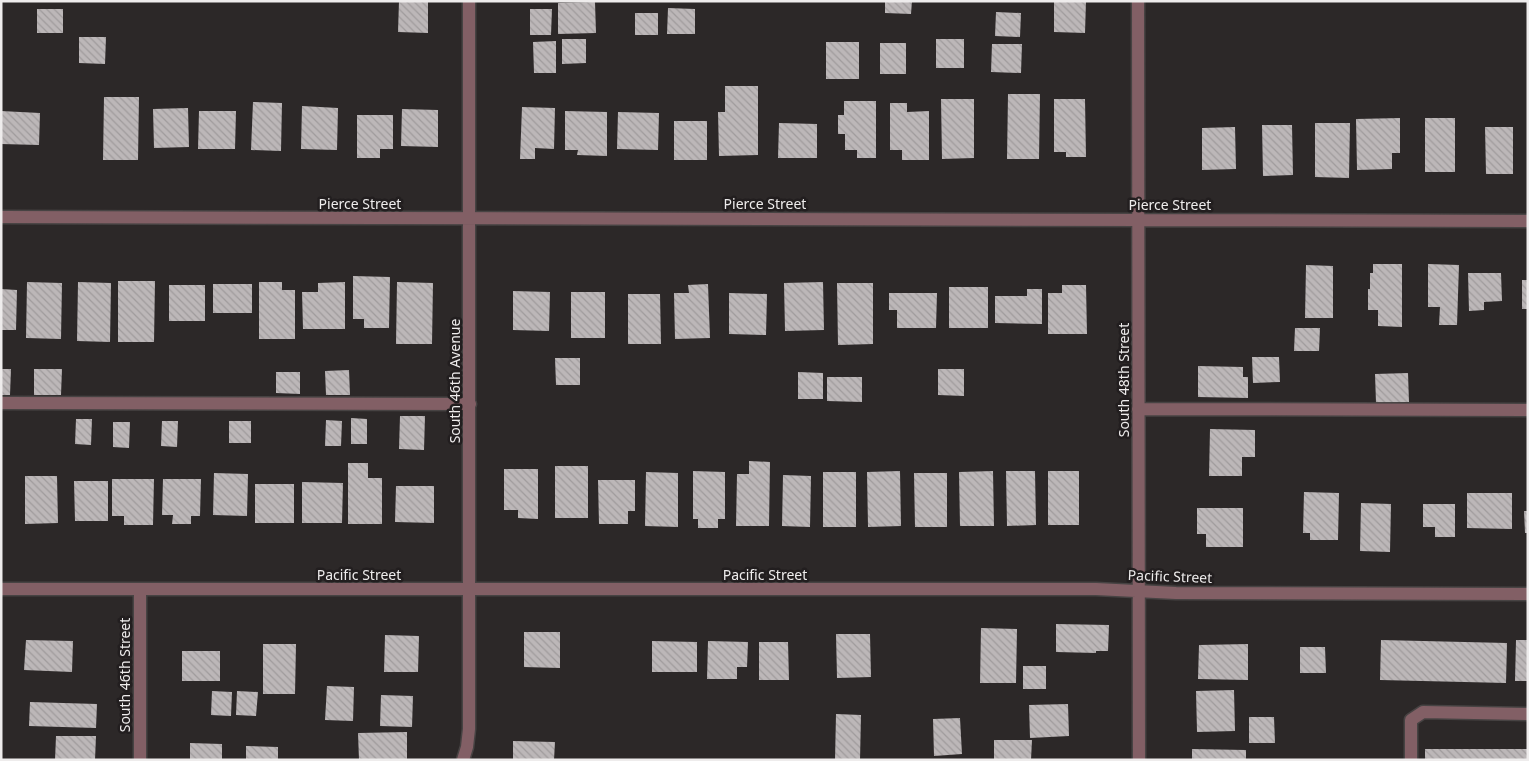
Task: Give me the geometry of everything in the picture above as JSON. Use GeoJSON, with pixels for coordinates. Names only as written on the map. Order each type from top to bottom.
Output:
{"type":"FeatureCollection","features":[{"type":"Feature","properties":{"kind":"street","name":"South 46th Avenue"},"geometry":{"type":"LineString","coordinates":[[463,760],[467,748],[469,729],[469,1]]}},
{"type":"Feature","properties":{"kind":"street","name":"South 48th Street"},"geometry":{"type":"LineString","coordinates":[[1138,1],[1139,760]]}},
{"type":"Feature","properties":{"kind":"street","name":"Pierce Street"},"geometry":{"type":"LineString","coordinates":[[1,217],[1528,221]]}},
{"type":"Feature","properties":{"kind":"street"},"geometry":{"type":"LineString","coordinates":[[1,403],[470,404]]}},
{"type":"Feature","properties":{"kind":"street"},"geometry":{"type":"LineString","coordinates":[[1138,409],[1528,410]]}},
{"type":"Feature","properties":{"kind":"street","name":"Pacific Street"},"geometry":{"type":"LineString","coordinates":[[1,589],[1096,589],[1176,593],[1528,594]]}},
{"type":"Feature","properties":{"kind":"street","name":"South 46th Street"},"geometry":{"type":"LineString","coordinates":[[140,590],[140,760]]}},
{"type":"Feature","properties":{"kind":"street"},"geometry":{"type":"LineString","coordinates":[[1411,760],[1411,720],[1424,712],[1528,714]]}},
{"type":"Feature","properties":{"kind":"building"},"geometry":{"type":"Polygon","coordinates":[[[399,1],[428,1],[428,33],[398,32],[399,1]]]}},
{"type":"Feature","properties":{"kind":"building"},"geometry":{"type":"Polygon","coordinates":[[[885,1],[912,1],[911,14],[885,13],[885,1]]]}},
{"type":"Feature","properties":{"kind":"building"},"geometry":{"type":"Polygon","coordinates":[[[1054,1],[1086,1],[1085,33],[1054,32],[1054,1]]]}},
{"type":"Feature","properties":{"kind":"building"},"geometry":{"type":"Polygon","coordinates":[[[595,2],[596,33],[558,34],[558,3],[595,2]]]}},
{"type":"Feature","properties":{"kind":"building"},"geometry":{"type":"Polygon","coordinates":[[[668,8],[695,9],[695,34],[667,34],[668,8]]]}},
{"type":"Feature","properties":{"kind":"building"},"geometry":{"type":"Polygon","coordinates":[[[37,9],[63,9],[63,33],[37,33],[37,9]]]}},
{"type":"Feature","properties":{"kind":"building"},"geometry":{"type":"Polygon","coordinates":[[[530,9],[552,9],[551,35],[530,35],[530,9]]]}},
{"type":"Feature","properties":{"kind":"building"},"geometry":{"type":"Polygon","coordinates":[[[996,12],[1021,13],[1020,37],[995,36],[996,12]]]}},
{"type":"Feature","properties":{"kind":"building"},"geometry":{"type":"Polygon","coordinates":[[[635,13],[658,13],[658,35],[635,35],[635,13]]]}},
{"type":"Feature","properties":{"kind":"building"},"geometry":{"type":"Polygon","coordinates":[[[79,37],[106,37],[105,64],[79,63],[79,37]]]}},
{"type":"Feature","properties":{"kind":"building"},"geometry":{"type":"Polygon","coordinates":[[[562,39],[586,39],[586,63],[562,64],[562,39]]]}},
{"type":"Feature","properties":{"kind":"building"},"geometry":{"type":"Polygon","coordinates":[[[936,39],[964,39],[964,68],[936,68],[936,39]]]}},
{"type":"Feature","properties":{"kind":"building"},"geometry":{"type":"Polygon","coordinates":[[[556,41],[556,73],[534,73],[533,42],[556,41]]]}},
{"type":"Feature","properties":{"kind":"building"},"geometry":{"type":"Polygon","coordinates":[[[826,42],[859,42],[859,79],[826,79],[826,42]]]}},
{"type":"Feature","properties":{"kind":"building"},"geometry":{"type":"Polygon","coordinates":[[[880,43],[906,43],[906,74],[880,74],[880,43]]]}},
{"type":"Feature","properties":{"kind":"building"},"geometry":{"type":"Polygon","coordinates":[[[992,44],[1022,44],[1021,73],[991,72],[992,44]]]}},
{"type":"Feature","properties":{"kind":"building"},"geometry":{"type":"Polygon","coordinates":[[[725,86],[758,86],[758,155],[719,156],[718,112],[725,112],[725,86]]]}},
{"type":"Feature","properties":{"kind":"building"},"geometry":{"type":"Polygon","coordinates":[[[1008,94],[1040,94],[1039,159],[1007,159],[1008,94]]]}},
{"type":"Feature","properties":{"kind":"building"},"geometry":{"type":"Polygon","coordinates":[[[104,97],[139,97],[138,160],[103,160],[104,97]]]}},
{"type":"Feature","properties":{"kind":"building"},"geometry":{"type":"Polygon","coordinates":[[[941,99],[974,99],[974,158],[942,159],[941,99]]]}},
{"type":"Feature","properties":{"kind":"building"},"geometry":{"type":"Polygon","coordinates":[[[1054,99],[1085,99],[1086,157],[1066,157],[1066,152],[1054,152],[1054,99]]]}},
{"type":"Feature","properties":{"kind":"building"},"geometry":{"type":"Polygon","coordinates":[[[844,101],[876,101],[876,158],[857,158],[857,150],[845,150],[845,134],[838,134],[838,115],[844,115],[844,101]]]}},
{"type":"Feature","properties":{"kind":"building"},"geometry":{"type":"Polygon","coordinates":[[[253,102],[282,103],[281,151],[251,150],[253,102]]]}},
{"type":"Feature","properties":{"kind":"building"},"geometry":{"type":"Polygon","coordinates":[[[890,103],[907,103],[907,112],[929,111],[929,160],[902,160],[902,150],[890,150],[890,103]]]}},
{"type":"Feature","properties":{"kind":"building"},"geometry":{"type":"Polygon","coordinates":[[[302,106],[338,108],[337,150],[301,149],[302,106]]]}},
{"type":"Feature","properties":{"kind":"building"},"geometry":{"type":"Polygon","coordinates":[[[522,107],[555,108],[554,149],[535,148],[535,159],[520,159],[522,107]]]}},
{"type":"Feature","properties":{"kind":"building"},"geometry":{"type":"Polygon","coordinates":[[[188,108],[189,147],[154,148],[153,109],[188,108]]]}},
{"type":"Feature","properties":{"kind":"building"},"geometry":{"type":"Polygon","coordinates":[[[402,109],[438,110],[438,147],[401,146],[402,109]]]}},
{"type":"Feature","properties":{"kind":"building"},"geometry":{"type":"Polygon","coordinates":[[[1,111],[40,113],[39,145],[1,144],[1,111]]]}},
{"type":"Feature","properties":{"kind":"building"},"geometry":{"type":"Polygon","coordinates":[[[199,111],[236,111],[235,149],[198,149],[199,111]]]}},
{"type":"Feature","properties":{"kind":"building"},"geometry":{"type":"Polygon","coordinates":[[[565,111],[607,112],[607,156],[577,155],[578,150],[565,150],[565,111]]]}},
{"type":"Feature","properties":{"kind":"building"},"geometry":{"type":"Polygon","coordinates":[[[618,112],[659,113],[658,150],[617,149],[618,112]]]}},
{"type":"Feature","properties":{"kind":"building"},"geometry":{"type":"Polygon","coordinates":[[[357,115],[393,115],[393,149],[380,149],[380,158],[357,158],[357,115]]]}},
{"type":"Feature","properties":{"kind":"building"},"geometry":{"type":"Polygon","coordinates":[[[1400,118],[1400,153],[1392,153],[1392,169],[1357,170],[1356,119],[1400,118]]]}},
{"type":"Feature","properties":{"kind":"building"},"geometry":{"type":"Polygon","coordinates":[[[1425,118],[1455,118],[1455,172],[1425,172],[1425,118]]]}},
{"type":"Feature","properties":{"kind":"building"},"geometry":{"type":"Polygon","coordinates":[[[674,121],[707,121],[707,160],[674,160],[674,121]]]}},
{"type":"Feature","properties":{"kind":"building"},"geometry":{"type":"Polygon","coordinates":[[[779,123],[817,124],[817,158],[778,158],[779,123]]]}},
{"type":"Feature","properties":{"kind":"building"},"geometry":{"type":"Polygon","coordinates":[[[1315,123],[1350,123],[1349,178],[1315,177],[1315,123]]]}},
{"type":"Feature","properties":{"kind":"building"},"geometry":{"type":"Polygon","coordinates":[[[1262,125],[1292,125],[1293,175],[1263,176],[1262,125]]]}},
{"type":"Feature","properties":{"kind":"building"},"geometry":{"type":"Polygon","coordinates":[[[1235,127],[1236,169],[1202,170],[1202,128],[1235,127]]]}},
{"type":"Feature","properties":{"kind":"building"},"geometry":{"type":"Polygon","coordinates":[[[1485,127],[1513,127],[1513,174],[1486,174],[1485,127]]]}},
{"type":"Feature","properties":{"kind":"building"},"geometry":{"type":"Polygon","coordinates":[[[1373,264],[1402,264],[1402,327],[1378,326],[1378,310],[1368,310],[1368,289],[1370,289],[1370,273],[1373,273],[1373,264]]]}},
{"type":"Feature","properties":{"kind":"building"},"geometry":{"type":"Polygon","coordinates":[[[1428,264],[1459,265],[1457,325],[1439,325],[1440,307],[1428,307],[1428,264]]]}},
{"type":"Feature","properties":{"kind":"building"},"geometry":{"type":"Polygon","coordinates":[[[1306,265],[1333,266],[1333,318],[1305,318],[1306,265]]]}},
{"type":"Feature","properties":{"kind":"building"},"geometry":{"type":"Polygon","coordinates":[[[1468,273],[1501,273],[1502,301],[1484,302],[1484,310],[1469,311],[1468,273]]]}},
{"type":"Feature","properties":{"kind":"building"},"geometry":{"type":"Polygon","coordinates":[[[353,276],[390,277],[389,328],[364,328],[364,319],[353,319],[353,276]]]}},
{"type":"Feature","properties":{"kind":"building"},"geometry":{"type":"Polygon","coordinates":[[[1522,280],[1528,280],[1528,309],[1522,309],[1522,280]]]}},
{"type":"Feature","properties":{"kind":"building"},"geometry":{"type":"Polygon","coordinates":[[[118,281],[155,281],[154,342],[118,342],[118,281]]]}},
{"type":"Feature","properties":{"kind":"building"},"geometry":{"type":"Polygon","coordinates":[[[27,282],[62,283],[61,339],[26,338],[27,282]]]}},
{"type":"Feature","properties":{"kind":"building"},"geometry":{"type":"Polygon","coordinates":[[[78,282],[111,283],[110,342],[77,341],[78,282]]]}},
{"type":"Feature","properties":{"kind":"building"},"geometry":{"type":"Polygon","coordinates":[[[259,282],[282,282],[282,290],[295,290],[295,339],[259,339],[259,282]]]}},
{"type":"Feature","properties":{"kind":"building"},"geometry":{"type":"Polygon","coordinates":[[[345,282],[345,329],[303,329],[302,292],[318,292],[318,283],[345,282]]]}},
{"type":"Feature","properties":{"kind":"building"},"geometry":{"type":"Polygon","coordinates":[[[397,282],[433,283],[432,344],[396,344],[397,282]]]}},
{"type":"Feature","properties":{"kind":"building"},"geometry":{"type":"Polygon","coordinates":[[[823,282],[824,330],[785,331],[784,283],[823,282]]]}},
{"type":"Feature","properties":{"kind":"building"},"geometry":{"type":"Polygon","coordinates":[[[837,283],[873,283],[873,344],[838,345],[837,283]]]}},
{"type":"Feature","properties":{"kind":"building"},"geometry":{"type":"Polygon","coordinates":[[[213,284],[252,284],[252,313],[213,313],[213,284]]]}},
{"type":"Feature","properties":{"kind":"building"},"geometry":{"type":"Polygon","coordinates":[[[708,284],[710,338],[675,339],[674,293],[689,293],[688,285],[708,284]]]}},
{"type":"Feature","properties":{"kind":"building"},"geometry":{"type":"Polygon","coordinates":[[[169,285],[205,285],[205,321],[169,321],[169,285]]]}},
{"type":"Feature","properties":{"kind":"building"},"geometry":{"type":"Polygon","coordinates":[[[1062,285],[1086,285],[1087,334],[1048,334],[1048,293],[1062,293],[1062,285]]]}},
{"type":"Feature","properties":{"kind":"building"},"geometry":{"type":"Polygon","coordinates":[[[949,287],[988,287],[988,328],[949,328],[949,287]]]}},
{"type":"Feature","properties":{"kind":"building"},"geometry":{"type":"Polygon","coordinates":[[[1,289],[17,290],[16,330],[1,330],[1,289]]]}},
{"type":"Feature","properties":{"kind":"building"},"geometry":{"type":"Polygon","coordinates":[[[1027,289],[1042,289],[1042,324],[995,323],[995,296],[1027,296],[1027,289]]]}},
{"type":"Feature","properties":{"kind":"building"},"geometry":{"type":"Polygon","coordinates":[[[513,291],[550,292],[549,331],[513,330],[513,291]]]}},
{"type":"Feature","properties":{"kind":"building"},"geometry":{"type":"Polygon","coordinates":[[[571,292],[605,292],[605,338],[571,338],[571,292]]]}},
{"type":"Feature","properties":{"kind":"building"},"geometry":{"type":"Polygon","coordinates":[[[729,293],[767,294],[766,335],[729,334],[729,293]]]}},
{"type":"Feature","properties":{"kind":"building"},"geometry":{"type":"Polygon","coordinates":[[[889,293],[937,293],[936,328],[897,328],[897,310],[889,310],[889,293]]]}},
{"type":"Feature","properties":{"kind":"building"},"geometry":{"type":"Polygon","coordinates":[[[628,294],[660,294],[661,344],[628,344],[628,294]]]}},
{"type":"Feature","properties":{"kind":"building"},"geometry":{"type":"Polygon","coordinates":[[[1295,328],[1320,328],[1319,351],[1294,351],[1295,328]]]}},
{"type":"Feature","properties":{"kind":"building"},"geometry":{"type":"Polygon","coordinates":[[[1252,357],[1279,357],[1280,382],[1253,383],[1252,357]]]}},
{"type":"Feature","properties":{"kind":"building"},"geometry":{"type":"Polygon","coordinates":[[[555,358],[580,358],[580,385],[556,385],[555,358]]]}},
{"type":"Feature","properties":{"kind":"building"},"geometry":{"type":"Polygon","coordinates":[[[1198,366],[1243,367],[1243,377],[1248,377],[1248,398],[1198,397],[1198,366]]]}},
{"type":"Feature","properties":{"kind":"building"},"geometry":{"type":"Polygon","coordinates":[[[1,369],[11,369],[10,395],[1,395],[1,369]]]}},
{"type":"Feature","properties":{"kind":"building"},"geometry":{"type":"Polygon","coordinates":[[[34,369],[62,369],[61,395],[34,395],[34,369]]]}},
{"type":"Feature","properties":{"kind":"building"},"geometry":{"type":"Polygon","coordinates":[[[938,369],[964,369],[964,396],[938,395],[938,369]]]}},
{"type":"Feature","properties":{"kind":"building"},"geometry":{"type":"Polygon","coordinates":[[[349,370],[350,395],[326,395],[325,371],[349,370]]]}},
{"type":"Feature","properties":{"kind":"building"},"geometry":{"type":"Polygon","coordinates":[[[276,372],[300,372],[300,394],[276,393],[276,372]]]}},
{"type":"Feature","properties":{"kind":"building"},"geometry":{"type":"Polygon","coordinates":[[[798,372],[823,373],[823,399],[798,399],[798,372]]]}},
{"type":"Feature","properties":{"kind":"building"},"geometry":{"type":"Polygon","coordinates":[[[1408,373],[1409,402],[1376,403],[1375,374],[1408,373]]]}},
{"type":"Feature","properties":{"kind":"building"},"geometry":{"type":"Polygon","coordinates":[[[827,377],[862,377],[862,402],[827,401],[827,377]]]}},
{"type":"Feature","properties":{"kind":"building"},"geometry":{"type":"Polygon","coordinates":[[[400,416],[425,416],[424,450],[399,449],[400,416]]]}},
{"type":"Feature","properties":{"kind":"building"},"geometry":{"type":"Polygon","coordinates":[[[351,418],[367,419],[367,444],[351,444],[351,418]]]}},
{"type":"Feature","properties":{"kind":"building"},"geometry":{"type":"Polygon","coordinates":[[[76,419],[92,419],[91,445],[75,444],[76,419]]]}},
{"type":"Feature","properties":{"kind":"building"},"geometry":{"type":"Polygon","coordinates":[[[326,420],[342,421],[341,446],[325,446],[326,420]]]}},
{"type":"Feature","properties":{"kind":"building"},"geometry":{"type":"Polygon","coordinates":[[[162,421],[178,421],[177,447],[161,446],[162,421]]]}},
{"type":"Feature","properties":{"kind":"building"},"geometry":{"type":"Polygon","coordinates":[[[229,421],[251,421],[251,443],[229,443],[229,421]]]}},
{"type":"Feature","properties":{"kind":"building"},"geometry":{"type":"Polygon","coordinates":[[[113,422],[130,422],[129,448],[113,447],[113,422]]]}},
{"type":"Feature","properties":{"kind":"building"},"geometry":{"type":"Polygon","coordinates":[[[1210,429],[1255,430],[1255,457],[1242,457],[1242,476],[1209,476],[1210,429]]]}},
{"type":"Feature","properties":{"kind":"building"},"geometry":{"type":"Polygon","coordinates":[[[749,461],[770,462],[769,526],[736,526],[737,474],[749,474],[749,461]]]}},
{"type":"Feature","properties":{"kind":"building"},"geometry":{"type":"Polygon","coordinates":[[[348,463],[368,463],[368,478],[382,478],[382,524],[348,524],[348,463]]]}},
{"type":"Feature","properties":{"kind":"building"},"geometry":{"type":"Polygon","coordinates":[[[555,466],[588,466],[588,518],[555,518],[555,466]]]}},
{"type":"Feature","properties":{"kind":"building"},"geometry":{"type":"Polygon","coordinates":[[[504,469],[538,469],[538,519],[518,518],[518,510],[504,510],[504,469]]]}},
{"type":"Feature","properties":{"kind":"building"},"geometry":{"type":"Polygon","coordinates":[[[693,471],[725,472],[725,519],[718,519],[718,528],[698,528],[698,519],[693,519],[693,471]]]}},
{"type":"Feature","properties":{"kind":"building"},"geometry":{"type":"Polygon","coordinates":[[[900,471],[901,526],[868,527],[867,472],[900,471]]]}},
{"type":"Feature","properties":{"kind":"building"},"geometry":{"type":"Polygon","coordinates":[[[993,471],[994,526],[960,526],[959,472],[993,471]]]}},
{"type":"Feature","properties":{"kind":"building"},"geometry":{"type":"Polygon","coordinates":[[[1006,471],[1035,471],[1036,525],[1007,526],[1006,471]]]}},
{"type":"Feature","properties":{"kind":"building"},"geometry":{"type":"Polygon","coordinates":[[[1048,471],[1079,471],[1079,525],[1048,525],[1048,471]]]}},
{"type":"Feature","properties":{"kind":"building"},"geometry":{"type":"Polygon","coordinates":[[[646,472],[678,473],[678,527],[645,526],[646,472]]]}},
{"type":"Feature","properties":{"kind":"building"},"geometry":{"type":"Polygon","coordinates":[[[823,472],[856,472],[856,527],[823,527],[823,472]]]}},
{"type":"Feature","properties":{"kind":"building"},"geometry":{"type":"Polygon","coordinates":[[[214,473],[248,474],[247,516],[213,515],[214,473]]]}},
{"type":"Feature","properties":{"kind":"building"},"geometry":{"type":"Polygon","coordinates":[[[914,473],[947,473],[947,527],[915,527],[914,473]]]}},
{"type":"Feature","properties":{"kind":"building"},"geometry":{"type":"Polygon","coordinates":[[[783,475],[811,476],[810,527],[782,526],[783,475]]]}},
{"type":"Feature","properties":{"kind":"building"},"geometry":{"type":"Polygon","coordinates":[[[25,476],[57,476],[58,523],[25,524],[25,476]]]}},
{"type":"Feature","properties":{"kind":"building"},"geometry":{"type":"Polygon","coordinates":[[[112,479],[154,479],[153,525],[124,525],[124,516],[112,516],[112,479]]]}},
{"type":"Feature","properties":{"kind":"building"},"geometry":{"type":"Polygon","coordinates":[[[163,479],[201,479],[200,516],[191,516],[191,524],[172,524],[173,515],[162,515],[163,479]]]}},
{"type":"Feature","properties":{"kind":"building"},"geometry":{"type":"Polygon","coordinates":[[[598,480],[635,480],[635,511],[628,511],[628,524],[599,524],[598,480]]]}},
{"type":"Feature","properties":{"kind":"building"},"geometry":{"type":"Polygon","coordinates":[[[74,481],[108,481],[108,521],[75,521],[74,481]]]}},
{"type":"Feature","properties":{"kind":"building"},"geometry":{"type":"Polygon","coordinates":[[[302,482],[343,483],[342,523],[302,523],[302,482]]]}},
{"type":"Feature","properties":{"kind":"building"},"geometry":{"type":"Polygon","coordinates":[[[255,484],[294,484],[294,523],[255,523],[255,484]]]}},
{"type":"Feature","properties":{"kind":"building"},"geometry":{"type":"Polygon","coordinates":[[[396,486],[434,486],[434,523],[395,522],[396,486]]]}},
{"type":"Feature","properties":{"kind":"building"},"geometry":{"type":"Polygon","coordinates":[[[1304,492],[1339,493],[1338,540],[1310,540],[1310,533],[1303,533],[1304,492]]]}},
{"type":"Feature","properties":{"kind":"building"},"geometry":{"type":"Polygon","coordinates":[[[1467,493],[1512,493],[1512,529],[1467,528],[1467,493]]]}},
{"type":"Feature","properties":{"kind":"building"},"geometry":{"type":"Polygon","coordinates":[[[1361,503],[1391,504],[1390,552],[1360,551],[1361,503]]]}},
{"type":"Feature","properties":{"kind":"building"},"geometry":{"type":"Polygon","coordinates":[[[1423,504],[1455,504],[1455,537],[1435,537],[1435,527],[1423,527],[1423,504]]]}},
{"type":"Feature","properties":{"kind":"building"},"geometry":{"type":"Polygon","coordinates":[[[1197,508],[1243,508],[1243,547],[1206,547],[1206,534],[1197,534],[1197,508]]]}},
{"type":"Feature","properties":{"kind":"building"},"geometry":{"type":"Polygon","coordinates":[[[1524,511],[1528,511],[1528,533],[1525,533],[1524,511]]]}},
{"type":"Feature","properties":{"kind":"building"},"geometry":{"type":"Polygon","coordinates":[[[1056,624],[1109,625],[1108,651],[1096,651],[1096,653],[1056,652],[1056,624]]]}},
{"type":"Feature","properties":{"kind":"building"},"geometry":{"type":"Polygon","coordinates":[[[981,628],[1017,629],[1016,683],[980,683],[981,628]]]}},
{"type":"Feature","properties":{"kind":"building"},"geometry":{"type":"Polygon","coordinates":[[[524,632],[560,632],[560,668],[524,667],[524,632]]]}},
{"type":"Feature","properties":{"kind":"building"},"geometry":{"type":"Polygon","coordinates":[[[836,634],[870,634],[871,677],[837,678],[836,634]]]}},
{"type":"Feature","properties":{"kind":"building"},"geometry":{"type":"Polygon","coordinates":[[[385,635],[419,636],[418,672],[384,672],[385,635]]]}},
{"type":"Feature","properties":{"kind":"building"},"geometry":{"type":"Polygon","coordinates":[[[26,640],[73,641],[72,672],[24,670],[26,640]]]}},
{"type":"Feature","properties":{"kind":"building"},"geometry":{"type":"Polygon","coordinates":[[[1381,640],[1507,643],[1506,683],[1380,680],[1381,640]]]}},
{"type":"Feature","properties":{"kind":"building"},"geometry":{"type":"Polygon","coordinates":[[[1516,640],[1528,640],[1528,681],[1515,681],[1516,640]]]}},
{"type":"Feature","properties":{"kind":"building"},"geometry":{"type":"Polygon","coordinates":[[[652,641],[697,642],[697,672],[652,672],[652,641]]]}},
{"type":"Feature","properties":{"kind":"building"},"geometry":{"type":"Polygon","coordinates":[[[708,641],[748,642],[747,667],[737,667],[737,679],[707,679],[708,641]]]}},
{"type":"Feature","properties":{"kind":"building"},"geometry":{"type":"Polygon","coordinates":[[[759,642],[788,642],[789,680],[759,680],[759,642]]]}},
{"type":"Feature","properties":{"kind":"building"},"geometry":{"type":"Polygon","coordinates":[[[263,644],[296,644],[295,694],[263,694],[263,644]]]}},
{"type":"Feature","properties":{"kind":"building"},"geometry":{"type":"Polygon","coordinates":[[[1248,644],[1248,680],[1198,679],[1199,645],[1248,644]]]}},
{"type":"Feature","properties":{"kind":"building"},"geometry":{"type":"Polygon","coordinates":[[[1300,647],[1325,647],[1326,673],[1300,673],[1300,647]]]}},
{"type":"Feature","properties":{"kind":"building"},"geometry":{"type":"Polygon","coordinates":[[[182,651],[220,651],[220,681],[182,681],[182,651]]]}},
{"type":"Feature","properties":{"kind":"building"},"geometry":{"type":"Polygon","coordinates":[[[1023,666],[1046,666],[1046,689],[1023,689],[1023,666]]]}},
{"type":"Feature","properties":{"kind":"building"},"geometry":{"type":"Polygon","coordinates":[[[327,686],[354,687],[353,721],[325,720],[327,686]]]}},
{"type":"Feature","properties":{"kind":"building"},"geometry":{"type":"Polygon","coordinates":[[[1234,690],[1235,731],[1197,732],[1196,691],[1234,690]]]}},
{"type":"Feature","properties":{"kind":"building"},"geometry":{"type":"Polygon","coordinates":[[[212,691],[232,692],[231,716],[211,715],[212,691]]]}},
{"type":"Feature","properties":{"kind":"building"},"geometry":{"type":"Polygon","coordinates":[[[237,691],[258,692],[256,716],[236,715],[237,691]]]}},
{"type":"Feature","properties":{"kind":"building"},"geometry":{"type":"Polygon","coordinates":[[[381,695],[413,696],[412,727],[380,726],[381,695]]]}},
{"type":"Feature","properties":{"kind":"building"},"geometry":{"type":"Polygon","coordinates":[[[30,702],[97,704],[96,728],[29,726],[30,702]]]}},
{"type":"Feature","properties":{"kind":"building"},"geometry":{"type":"Polygon","coordinates":[[[1068,704],[1069,736],[1030,738],[1029,705],[1068,704]]]}},
{"type":"Feature","properties":{"kind":"building"},"geometry":{"type":"Polygon","coordinates":[[[836,714],[861,715],[860,760],[835,760],[836,714]]]}},
{"type":"Feature","properties":{"kind":"building"},"geometry":{"type":"Polygon","coordinates":[[[1249,717],[1274,717],[1275,743],[1249,743],[1249,717]]]}},
{"type":"Feature","properties":{"kind":"building"},"geometry":{"type":"Polygon","coordinates":[[[960,718],[962,754],[934,756],[933,719],[960,718]]]}},
{"type":"Feature","properties":{"kind":"building"},"geometry":{"type":"Polygon","coordinates":[[[407,732],[407,760],[359,760],[358,733],[407,732]]]}},
{"type":"Feature","properties":{"kind":"building"},"geometry":{"type":"Polygon","coordinates":[[[56,736],[96,736],[95,760],[55,760],[56,736]]]}},
{"type":"Feature","properties":{"kind":"building"},"geometry":{"type":"Polygon","coordinates":[[[994,740],[1032,740],[1031,760],[994,760],[994,740]]]}},
{"type":"Feature","properties":{"kind":"building"},"geometry":{"type":"Polygon","coordinates":[[[513,741],[555,742],[554,760],[513,760],[513,741]]]}},
{"type":"Feature","properties":{"kind":"building"},"geometry":{"type":"Polygon","coordinates":[[[190,743],[222,744],[222,760],[190,760],[190,743]]]}},
{"type":"Feature","properties":{"kind":"building"},"geometry":{"type":"Polygon","coordinates":[[[246,746],[278,747],[278,760],[246,760],[246,746]]]}},
{"type":"Feature","properties":{"kind":"building"},"geometry":{"type":"Polygon","coordinates":[[[1192,749],[1246,750],[1246,760],[1192,760],[1192,749]]]}},
{"type":"Feature","properties":{"kind":"building"},"geometry":{"type":"Polygon","coordinates":[[[1425,749],[1528,749],[1528,760],[1425,760],[1425,749]]]}}]}
